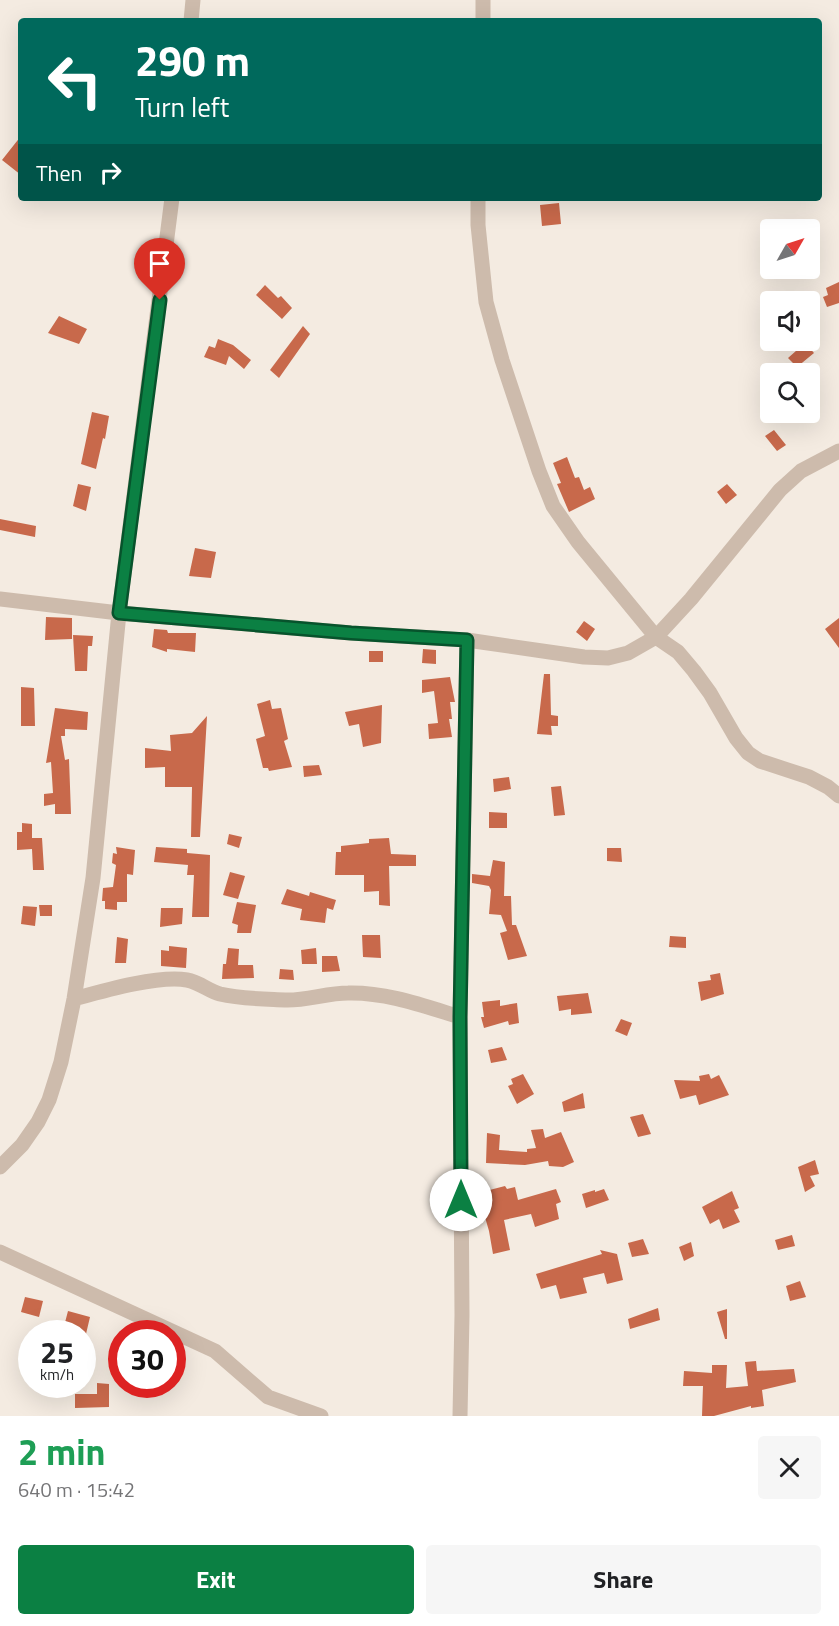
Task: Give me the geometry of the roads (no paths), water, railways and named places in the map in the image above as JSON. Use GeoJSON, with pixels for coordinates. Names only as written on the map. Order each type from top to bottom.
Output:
{"type":"FeatureCollection","features":[{"type":"Feature","properties":{"kind":"street"},"geometry":{"type":"LineString","coordinates":[[191,18],[194,0]]}},
{"type":"Feature","properties":{"kind":"street"},"geometry":{"type":"LineString","coordinates":[[483,0],[483,18]]}},
{"type":"Feature","properties":{"kind":"street"},"geometry":{"type":"LineString","coordinates":[[0,1167],[22,1145],[50,1100],[62,1062],[74,999],[93,878],[119,613],[172,201]]}},
{"type":"Feature","properties":{"kind":"street"},"geometry":{"type":"LineString","coordinates":[[478,201],[478,225],[486,302],[502,360],[554,506],[578,542],[656,637],[678,652],[694,671],[748,753],[760,761],[809,777],[839,796]]}},
{"type":"Feature","properties":{"kind":"street"},"geometry":{"type":"LineString","coordinates":[[0,599],[119,613],[351,633],[467,640],[584,657],[608,658],[628,653],[656,637],[691,599],[780,490],[801,471],[839,451]]}},
{"type":"Feature","properties":{"kind":"street"},"geometry":{"type":"LineString","coordinates":[[460,1416],[462,1315],[460,1017],[467,640]]}},
{"type":"Feature","properties":{"kind":"street"},"geometry":{"type":"LineString","coordinates":[[74,999],[123,986],[173,979],[198,983],[217,993],[241,997],[288,1000],[320,995],[360,993],[412,1002],[460,1017]]}},
{"type":"Feature","properties":{"kind":"street"},"geometry":{"type":"LineString","coordinates":[[0,1252],[215,1351],[268,1396],[321,1416]]}}]}
